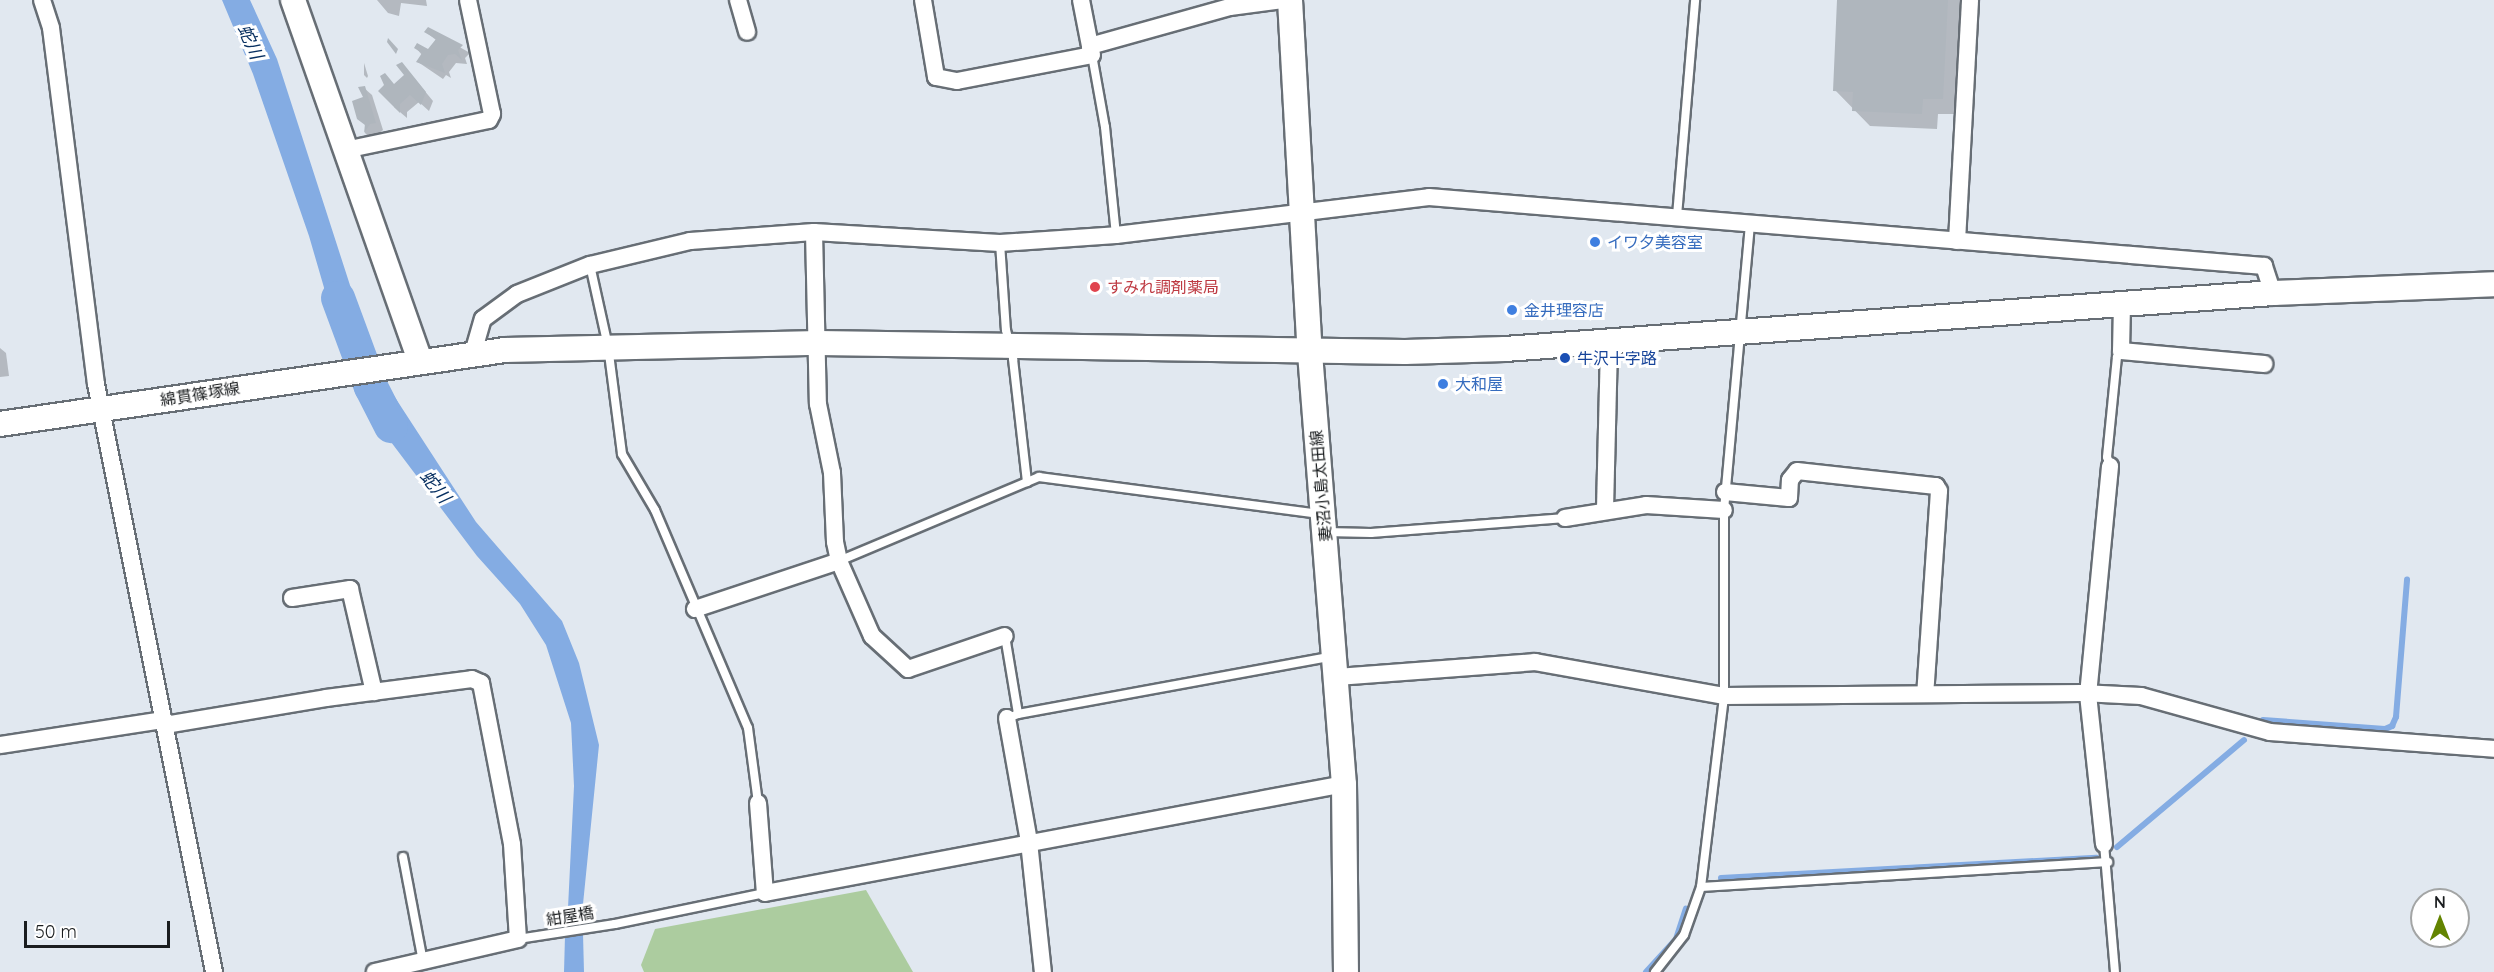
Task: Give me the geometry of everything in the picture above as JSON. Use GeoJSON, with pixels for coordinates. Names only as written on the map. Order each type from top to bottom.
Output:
{"type":"FeatureCollection","features":[{"type":"Feature","properties":{"kind":"main road"},"geometry":{"type":"LineString","coordinates":[[293,0],[345,150],[410,361]]}},
{"type":"Feature","properties":{"kind":"main road","name":"妻沼小島太田線"},"geometry":{"type":"LineString","coordinates":[[1290,0],[1310,353],[1344,784],[1346,972]]}},
{"type":"Feature","properties":{"kind":"main road","name":"綿貫篠塚線"},"geometry":{"type":"LineString","coordinates":[[0,424],[473,352],[608,346],[819,343],[1010,345],[1310,353],[1505,349],[2273,293],[2494,284]]}},
{"type":"Feature","properties":{"kind":"street"},"geometry":{"type":"LineString","coordinates":[[42,0],[51,28],[91,343],[214,972]]}},
{"type":"Feature","properties":{"kind":"street"},"geometry":{"type":"LineString","coordinates":[[345,150],[489,120],[492,114],[468,0]]}},
{"type":"Feature","properties":{"kind":"street"},"geometry":{"type":"LineString","coordinates":[[738,0],[747,32]]}},
{"type":"Feature","properties":{"kind":"street"},"geometry":{"type":"LineString","coordinates":[[923,0],[936,77],[957,81],[1091,51],[1230,7],[1283,0]]}},
{"type":"Feature","properties":{"kind":"street"},"geometry":{"type":"LineString","coordinates":[[1081,0],[1091,51]]}},
{"type":"Feature","properties":{"kind":"street"},"geometry":{"type":"LineString","coordinates":[[1957,241],[1970,0]]}},
{"type":"Feature","properties":{"kind":"street"},"geometry":{"type":"LineString","coordinates":[[473,352],[477,330],[496,308],[538,284],[590,265],[699,240],[814,232],[1000,243],[1116,235],[1301,214],[1357,203],[1428,197],[2264,266],[2273,293]]}},
{"type":"Feature","properties":{"kind":"street"},"geometry":{"type":"LineString","coordinates":[[814,232],[820,422],[832,473],[832,511],[839,561],[872,636],[908,669],[1005,636]]}},
{"type":"Feature","properties":{"kind":"street"},"geometry":{"type":"LineString","coordinates":[[2122,304],[2121,351],[2264,363]]}},
{"type":"Feature","properties":{"kind":"street"},"geometry":{"type":"LineString","coordinates":[[1605,509],[1609,341]]}},
{"type":"Feature","properties":{"kind":"street"},"geometry":{"type":"LineString","coordinates":[[2104,844],[2088,695],[2110,466]]}},
{"type":"Feature","properties":{"kind":"street"},"geometry":{"type":"LineString","coordinates":[[1725,492],[1789,498],[1790,480],[1797,471],[1936,486],[1939,491],[1925,694]]}},
{"type":"Feature","properties":{"kind":"street"},"geometry":{"type":"LineString","coordinates":[[1565,518],[1605,509],[1646,506],[1724,510]]}},
{"type":"Feature","properties":{"kind":"street"},"geometry":{"type":"LineString","coordinates":[[695,609],[839,561]]}},
{"type":"Feature","properties":{"kind":"street"},"geometry":{"type":"LineString","coordinates":[[292,598],[346,588],[353,593],[374,692]]}},
{"type":"Feature","properties":{"kind":"street"},"geometry":{"type":"LineString","coordinates":[[1336,666],[1535,662],[1724,696],[1925,694],[2088,695],[2151,698],[2270,732],[2494,749]]}},
{"type":"Feature","properties":{"kind":"street"},"geometry":{"type":"LineString","coordinates":[[0,745],[472,679],[482,683],[512,844],[518,939],[375,972]]}},
{"type":"Feature","properties":{"kind":"street"},"geometry":{"type":"LineString","coordinates":[[1012,716],[1043,972]]}},
{"type":"Feature","properties":{"kind":"street"},"geometry":{"type":"LineString","coordinates":[[758,803],[765,893],[1344,784]]}},
{"type":"Feature","properties":{"kind":"lane"},"geometry":{"type":"LineString","coordinates":[[1677,216],[1695,0]]}},
{"type":"Feature","properties":{"kind":"lane"},"geometry":{"type":"LineString","coordinates":[[1091,51],[1105,127],[1116,235]]}},
{"type":"Feature","properties":{"kind":"lane"},"geometry":{"type":"LineString","coordinates":[[1655,972],[1684,935],[1701,887],[1724,696],[1724,510],[1743,331],[1750,223]]}},
{"type":"Feature","properties":{"kind":"lane"},"geometry":{"type":"LineString","coordinates":[[1000,243],[1027,482]]}},
{"type":"Feature","properties":{"kind":"lane"},"geometry":{"type":"LineString","coordinates":[[590,265],[608,346],[622,454],[655,510],[695,609],[748,728],[758,803]]}},
{"type":"Feature","properties":{"kind":"lane"},"geometry":{"type":"LineString","coordinates":[[2110,466],[2107,457],[2116,368],[2121,351]]}},
{"type":"Feature","properties":{"kind":"lane"},"geometry":{"type":"LineString","coordinates":[[839,561],[1039,477],[1382,532],[1565,518]]}},
{"type":"Feature","properties":{"kind":"lane"},"geometry":{"type":"LineString","coordinates":[[1005,636],[1012,716],[1336,666]]}},
{"type":"Feature","properties":{"kind":"lane"},"geometry":{"type":"LineString","coordinates":[[2104,844],[2108,862],[2115,972]]}},
{"type":"Feature","properties":{"kind":"lane"},"geometry":{"type":"LineString","coordinates":[[403,857],[423,962]]}},
{"type":"Feature","properties":{"kind":"lane"},"geometry":{"type":"LineString","coordinates":[[1701,887],[2108,862]]}},
{"type":"Feature","properties":{"kind":"lane","name":"紺屋橋"},"geometry":{"type":"LineString","coordinates":[[518,939],[607,925],[765,893]]}},
{"type":"Feature","properties":{"kind":"green space"},"geometry":{"type":"Polygon","coordinates":[[[866,890],[913,972],[644,972],[641,965],[655,929],[866,890]]]}},
{"type":"Feature","properties":{"kind":"water"},"geometry":{"type":"Polygon","coordinates":[[[222,0],[250,0],[277,59],[368,341],[341,346],[309,236],[253,74],[222,0]]]}},
{"type":"Feature","properties":{"kind":"water"},"geometry":{"type":"Polygon","coordinates":[[[385,382],[476,522],[562,621],[579,663],[599,745],[581,924],[567,928],[574,786],[571,723],[546,645],[520,604],[477,556],[391,442],[362,385],[385,382]]]}},
{"type":"Feature","properties":{"kind":"water"},"geometry":{"type":"Polygon","coordinates":[[[583,934],[584,972],[564,972],[565,936],[583,934]]]}},
{"type":"Feature","properties":{"kind":"building"},"geometry":{"type":"Polygon","coordinates":[[[1837,0],[1948,0],[1943,99],[1923,99],[1922,114],[1852,111],[1853,92],[1833,91],[1837,0]]]}},
{"type":"Feature","properties":{"kind":"building"},"geometry":{"type":"Polygon","coordinates":[[[428,27],[463,45],[458,50],[462,60],[455,54],[448,55],[442,64],[445,73],[416,62],[422,53],[414,48],[417,43],[428,49],[436,39],[424,32],[428,27]]]}},
{"type":"Feature","properties":{"kind":"building"},"geometry":{"type":"Polygon","coordinates":[[[388,38],[398,49],[396,54],[387,42],[388,38]]]}},
{"type":"Feature","properties":{"kind":"building"},"geometry":{"type":"Polygon","coordinates":[[[402,62],[426,92],[421,105],[410,95],[400,104],[400,113],[378,91],[384,85],[380,76],[385,73],[394,84],[404,75],[396,65],[402,62]]]}},
{"type":"Feature","properties":{"kind":"building"},"geometry":{"type":"Polygon","coordinates":[[[365,86],[376,123],[370,124],[364,133],[365,125],[357,119],[352,101],[363,97],[358,87],[365,86]]]}},
{"type":"Feature","properties":{"kind":"waterway","name":"蛇川"},"geometry":{"type":"LineString","coordinates":[[338,298],[371,387],[391,426]]}},
{"type":"Feature","properties":{"kind":"waterway"},"geometry":{"type":"LineString","coordinates":[[2263,720],[2385,729],[2392,726],[2396,717],[2407,579]]}},
{"type":"Feature","properties":{"kind":"waterway"},"geometry":{"type":"LineString","coordinates":[[2117,847],[2244,740]]}},
{"type":"Feature","properties":{"kind":"waterway"},"geometry":{"type":"LineString","coordinates":[[1721,878],[2096,858]]}},
{"type":"Feature","properties":{"kind":"waterway"},"geometry":{"type":"LineString","coordinates":[[1646,972],[1676,939],[1686,909]]}},
{"type":"Feature","properties":{"kind":"place","name":"イワ夕美容室"},"geometry":{"type":"Point","coordinates":[1595,242]}},
{"type":"Feature","properties":{"kind":"place","name":"すみれ調剤薬局"},"geometry":{"type":"Point","coordinates":[1095,287]}},
{"type":"Feature","properties":{"kind":"place","name":"金井理容店"},"geometry":{"type":"Point","coordinates":[1512,310]}},
{"type":"Feature","properties":{"kind":"place","name":"牛沢十字路"},"geometry":{"type":"Point","coordinates":[1565,358]}},
{"type":"Feature","properties":{"kind":"place","name":"大和屋"},"geometry":{"type":"Point","coordinates":[1443,384]}}]}
